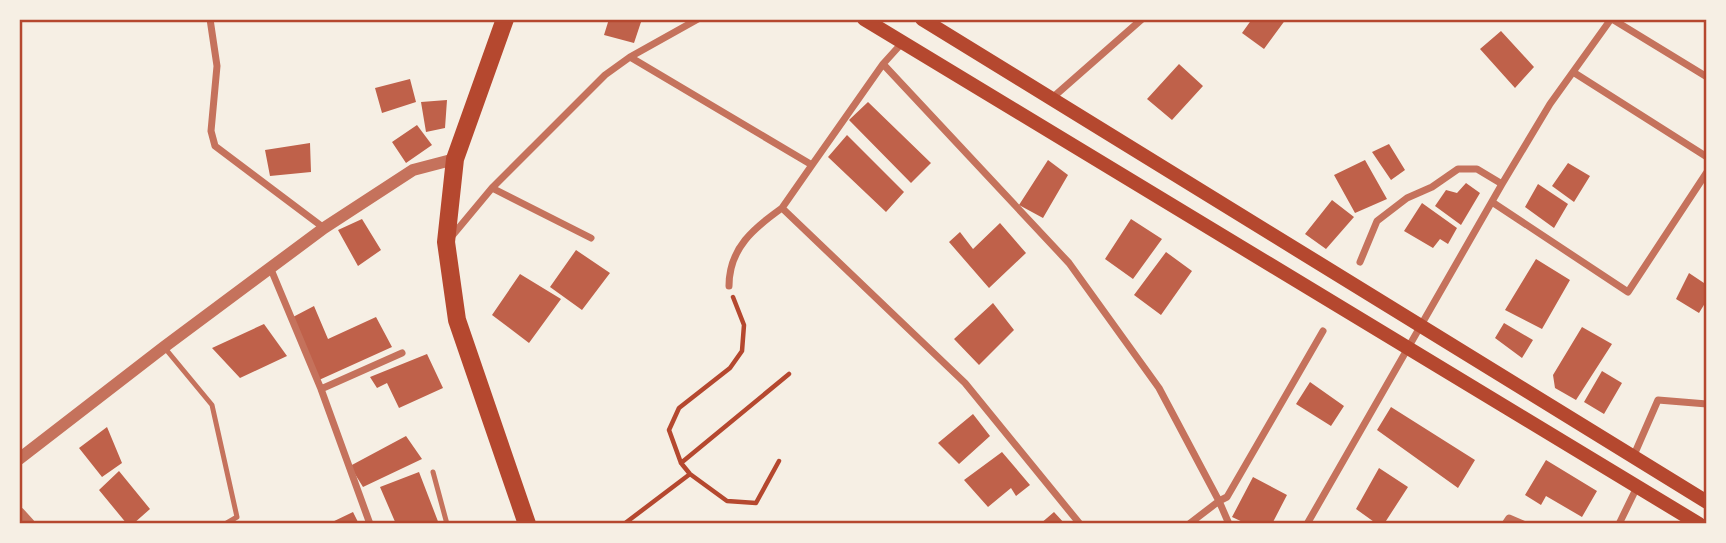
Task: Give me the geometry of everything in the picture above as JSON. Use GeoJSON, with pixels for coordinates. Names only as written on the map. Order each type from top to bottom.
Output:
{"type":"FeatureCollection","features":[{"type":"Feature","properties":{"kind":"main road"},"geometry":{"type":"LineString","coordinates":[[505,19],[455,159],[446,242],[457,320],[527,524]]}},
{"type":"Feature","properties":{"kind":"main road"},"geometry":{"type":"LineString","coordinates":[[864,19],[1699,524]]}},
{"type":"Feature","properties":{"kind":"main road"},"geometry":{"type":"LineString","coordinates":[[922,19],[1707,502]]}},
{"type":"Feature","properties":{"kind":"street"},"geometry":{"type":"LineString","coordinates":[[210,19],[217,66],[211,131],[215,146],[324,228]]}},
{"type":"Feature","properties":{"kind":"street"},"geometry":{"type":"LineString","coordinates":[[446,242],[492,188],[605,75],[630,57],[698,19]]}},
{"type":"Feature","properties":{"kind":"street"},"geometry":{"type":"LineString","coordinates":[[1051,99],[1142,19]]}},
{"type":"Feature","properties":{"kind":"street"},"geometry":{"type":"LineString","coordinates":[[1307,524],[1502,184],[1573,72],[1611,19],[1707,77]]}},
{"type":"Feature","properties":{"kind":"street"},"geometry":{"type":"LineString","coordinates":[[729,286],[734,257],[744,240],[756,227],[782,208],[883,64],[902,43]]}},
{"type":"Feature","properties":{"kind":"street"},"geometry":{"type":"LineString","coordinates":[[630,57],[812,165]]}},
{"type":"Feature","properties":{"kind":"street"},"geometry":{"type":"LineString","coordinates":[[883,64],[1069,263],[1158,388],[1219,501],[1228,524]]}},
{"type":"Feature","properties":{"kind":"street"},"geometry":{"type":"LineString","coordinates":[[1573,72],[1707,157]]}},
{"type":"Feature","properties":{"kind":"street"},"geometry":{"type":"LineString","coordinates":[[19,459],[324,228],[412,170],[455,159]]}},
{"type":"Feature","properties":{"kind":"street"},"geometry":{"type":"LineString","coordinates":[[1360,262],[1377,221],[1407,198],[1432,187],[1458,169],[1477,169],[1502,184]]}},
{"type":"Feature","properties":{"kind":"street"},"geometry":{"type":"LineString","coordinates":[[1492,202],[1628,292],[1707,172]]}},
{"type":"Feature","properties":{"kind":"street"},"geometry":{"type":"LineString","coordinates":[[492,188],[591,238]]}},
{"type":"Feature","properties":{"kind":"street"},"geometry":{"type":"LineString","coordinates":[[782,208],[965,383],[1080,524]]}},
{"type":"Feature","properties":{"kind":"street"},"geometry":{"type":"LineString","coordinates":[[270,267],[321,389],[369,524]]}},
{"type":"Feature","properties":{"kind":"street"},"geometry":{"type":"LineString","coordinates":[[1189,524],[1227,497],[1323,331]]}},
{"type":"Feature","properties":{"kind":"street"},"geometry":{"type":"LineString","coordinates":[[321,389],[402,353]]}},
{"type":"Feature","properties":{"kind":"street"},"geometry":{"type":"LineString","coordinates":[[1634,455],[1658,400],[1707,404]]}},
{"type":"Feature","properties":{"kind":"street"},"geometry":{"type":"LineString","coordinates":[[1619,524],[1637,486]]}},
{"type":"Feature","properties":{"kind":"street"},"geometry":{"type":"LineString","coordinates":[[19,513],[29,524]]}},
{"type":"Feature","properties":{"kind":"street"},"geometry":{"type":"LineString","coordinates":[[1505,524],[1509,518],[1522,524]]}},
{"type":"Feature","properties":{"kind":"lane"},"geometry":{"type":"LineString","coordinates":[[164,347],[212,405],[237,517],[225,524]]}},
{"type":"Feature","properties":{"kind":"lane"},"geometry":{"type":"LineString","coordinates":[[433,472],[447,524]]}},
{"type":"Feature","properties":{"kind":"path"},"geometry":{"type":"LineString","coordinates":[[729,286],[744,326],[742,351],[730,368],[679,408],[669,430],[681,463],[690,474],[727,501],[757,503],[779,461]]}},
{"type":"Feature","properties":{"kind":"path"},"geometry":{"type":"LineString","coordinates":[[681,463],[789,374]]}},
{"type":"Feature","properties":{"kind":"path"},"geometry":{"type":"LineString","coordinates":[[624,524],[690,474]]}},
{"type":"Feature","properties":{"kind":"building"},"geometry":{"type":"Polygon","coordinates":[[[609,19],[642,19],[634,43],[604,35],[609,19]]]}},
{"type":"Feature","properties":{"kind":"building"},"geometry":{"type":"Polygon","coordinates":[[[1252,19],[1286,19],[1264,49],[1242,33],[1252,19]]]}},
{"type":"Feature","properties":{"kind":"building"},"geometry":{"type":"Polygon","coordinates":[[[1501,31],[1534,67],[1515,88],[1480,49],[1501,31]]]}},
{"type":"Feature","properties":{"kind":"building"},"geometry":{"type":"Polygon","coordinates":[[[1179,64],[1203,86],[1172,120],[1147,99],[1179,64]]]}},
{"type":"Feature","properties":{"kind":"building"},"geometry":{"type":"Polygon","coordinates":[[[410,79],[416,102],[382,113],[375,88],[410,79]]]}},
{"type":"Feature","properties":{"kind":"building"},"geometry":{"type":"Polygon","coordinates":[[[447,100],[445,128],[426,132],[421,102],[447,100]]]}},
{"type":"Feature","properties":{"kind":"building"},"geometry":{"type":"Polygon","coordinates":[[[868,102],[931,163],[911,183],[849,120],[868,102]]]}},
{"type":"Feature","properties":{"kind":"building"},"geometry":{"type":"Polygon","coordinates":[[[417,125],[432,145],[406,163],[392,142],[417,125]]]}},
{"type":"Feature","properties":{"kind":"building"},"geometry":{"type":"Polygon","coordinates":[[[847,135],[904,192],[886,212],[828,157],[847,135]]]}},
{"type":"Feature","properties":{"kind":"building"},"geometry":{"type":"Polygon","coordinates":[[[310,143],[311,172],[270,176],[265,150],[310,143]]]}},
{"type":"Feature","properties":{"kind":"building"},"geometry":{"type":"Polygon","coordinates":[[[1389,144],[1405,170],[1391,180],[1372,152],[1389,144]]]}},
{"type":"Feature","properties":{"kind":"building"},"geometry":{"type":"Polygon","coordinates":[[[1048,160],[1068,175],[1043,218],[1019,205],[1048,160]]]}},
{"type":"Feature","properties":{"kind":"building"},"geometry":{"type":"Polygon","coordinates":[[[1365,160],[1387,199],[1355,213],[1334,175],[1365,160]]]}},
{"type":"Feature","properties":{"kind":"building"},"geometry":{"type":"Polygon","coordinates":[[[1568,163],[1590,176],[1574,202],[1552,186],[1568,163]]]}},
{"type":"Feature","properties":{"kind":"building"},"geometry":{"type":"Polygon","coordinates":[[[1466,183],[1480,193],[1461,225],[1435,206],[1446,190],[1457,193],[1466,183]]]}},
{"type":"Feature","properties":{"kind":"building"},"geometry":{"type":"Polygon","coordinates":[[[1538,184],[1568,204],[1554,228],[1525,207],[1538,184]]]}},
{"type":"Feature","properties":{"kind":"building"},"geometry":{"type":"Polygon","coordinates":[[[1332,200],[1354,217],[1326,249],[1305,234],[1332,200]]]}},
{"type":"Feature","properties":{"kind":"building"},"geometry":{"type":"Polygon","coordinates":[[[1422,203],[1457,228],[1448,244],[1440,239],[1433,248],[1404,231],[1422,203]]]}},
{"type":"Feature","properties":{"kind":"building"},"geometry":{"type":"Polygon","coordinates":[[[362,219],[381,250],[358,266],[338,230],[362,219]]]}},
{"type":"Feature","properties":{"kind":"building"},"geometry":{"type":"Polygon","coordinates":[[[1131,219],[1162,239],[1133,279],[1105,259],[1131,219]]]}},
{"type":"Feature","properties":{"kind":"building"},"geometry":{"type":"Polygon","coordinates":[[[1000,223],[1026,253],[989,288],[949,242],[960,232],[973,249],[1000,223]]]}},
{"type":"Feature","properties":{"kind":"building"},"geometry":{"type":"Polygon","coordinates":[[[576,250],[610,273],[582,310],[550,287],[576,250]]]}},
{"type":"Feature","properties":{"kind":"building"},"geometry":{"type":"Polygon","coordinates":[[[1166,252],[1192,271],[1161,315],[1134,295],[1166,252]]]}},
{"type":"Feature","properties":{"kind":"building"},"geometry":{"type":"Polygon","coordinates":[[[1536,259],[1570,280],[1542,329],[1505,310],[1536,259]]]}},
{"type":"Feature","properties":{"kind":"building"},"geometry":{"type":"Polygon","coordinates":[[[1689,273],[1707,285],[1707,300],[1699,313],[1676,299],[1689,273]]]}},
{"type":"Feature","properties":{"kind":"building"},"geometry":{"type":"Polygon","coordinates":[[[520,274],[561,299],[529,343],[492,315],[520,274]]]}},
{"type":"Feature","properties":{"kind":"building"},"geometry":{"type":"Polygon","coordinates":[[[993,303],[1014,330],[979,365],[954,339],[993,303]]]}},
{"type":"Feature","properties":{"kind":"building"},"geometry":{"type":"Polygon","coordinates":[[[314,306],[328,339],[376,317],[392,347],[319,380],[293,317],[314,306]]]}},
{"type":"Feature","properties":{"kind":"building"},"geometry":{"type":"Polygon","coordinates":[[[1504,323],[1533,340],[1522,358],[1495,338],[1504,323]]]}},
{"type":"Feature","properties":{"kind":"building"},"geometry":{"type":"Polygon","coordinates":[[[264,324],[287,356],[240,378],[212,348],[264,324]]]}},
{"type":"Feature","properties":{"kind":"building"},"geometry":{"type":"Polygon","coordinates":[[[1582,327],[1612,344],[1576,400],[1555,388],[1553,375],[1582,327]]]}},
{"type":"Feature","properties":{"kind":"building"},"geometry":{"type":"Polygon","coordinates":[[[427,354],[443,388],[399,408],[387,383],[377,388],[370,377],[427,354]]]}},
{"type":"Feature","properties":{"kind":"building"},"geometry":{"type":"Polygon","coordinates":[[[1602,371],[1622,383],[1604,414],[1584,402],[1602,371]]]}},
{"type":"Feature","properties":{"kind":"building"},"geometry":{"type":"Polygon","coordinates":[[[1310,382],[1344,406],[1331,426],[1296,404],[1310,382]]]}},
{"type":"Feature","properties":{"kind":"building"},"geometry":{"type":"Polygon","coordinates":[[[1391,407],[1475,460],[1458,488],[1377,430],[1391,407]]]}},
{"type":"Feature","properties":{"kind":"building"},"geometry":{"type":"Polygon","coordinates":[[[973,414],[990,436],[959,464],[938,443],[973,414]]]}},
{"type":"Feature","properties":{"kind":"building"},"geometry":{"type":"Polygon","coordinates":[[[107,427],[122,463],[102,477],[79,448],[107,427]]]}},
{"type":"Feature","properties":{"kind":"building"},"geometry":{"type":"Polygon","coordinates":[[[406,436],[422,459],[363,487],[350,466],[406,436]]]}},
{"type":"Feature","properties":{"kind":"building"},"geometry":{"type":"Polygon","coordinates":[[[1002,452],[1030,485],[1016,496],[1011,488],[988,507],[964,480],[1002,452]]]}},
{"type":"Feature","properties":{"kind":"building"},"geometry":{"type":"Polygon","coordinates":[[[1546,460],[1597,491],[1582,517],[1546,496],[1541,505],[1525,495],[1546,460]]]}},
{"type":"Feature","properties":{"kind":"building"},"geometry":{"type":"Polygon","coordinates":[[[1379,468],[1408,487],[1384,524],[1377,524],[1356,509],[1379,468]]]}},
{"type":"Feature","properties":{"kind":"building"},"geometry":{"type":"Polygon","coordinates":[[[119,471],[150,509],[133,524],[127,524],[99,490],[119,471]]]}},
{"type":"Feature","properties":{"kind":"building"},"geometry":{"type":"Polygon","coordinates":[[[419,472],[439,524],[396,524],[380,487],[419,472]]]}},
{"type":"Feature","properties":{"kind":"building"},"geometry":{"type":"Polygon","coordinates":[[[1253,477],[1287,495],[1272,524],[1247,524],[1232,517],[1253,477]]]}},
{"type":"Feature","properties":{"kind":"building"},"geometry":{"type":"Polygon","coordinates":[[[353,512],[359,524],[328,524],[353,512]]]}},
{"type":"Feature","properties":{"kind":"building"},"geometry":{"type":"Polygon","coordinates":[[[1054,512],[1065,524],[1040,524],[1054,512]]]}}]}
